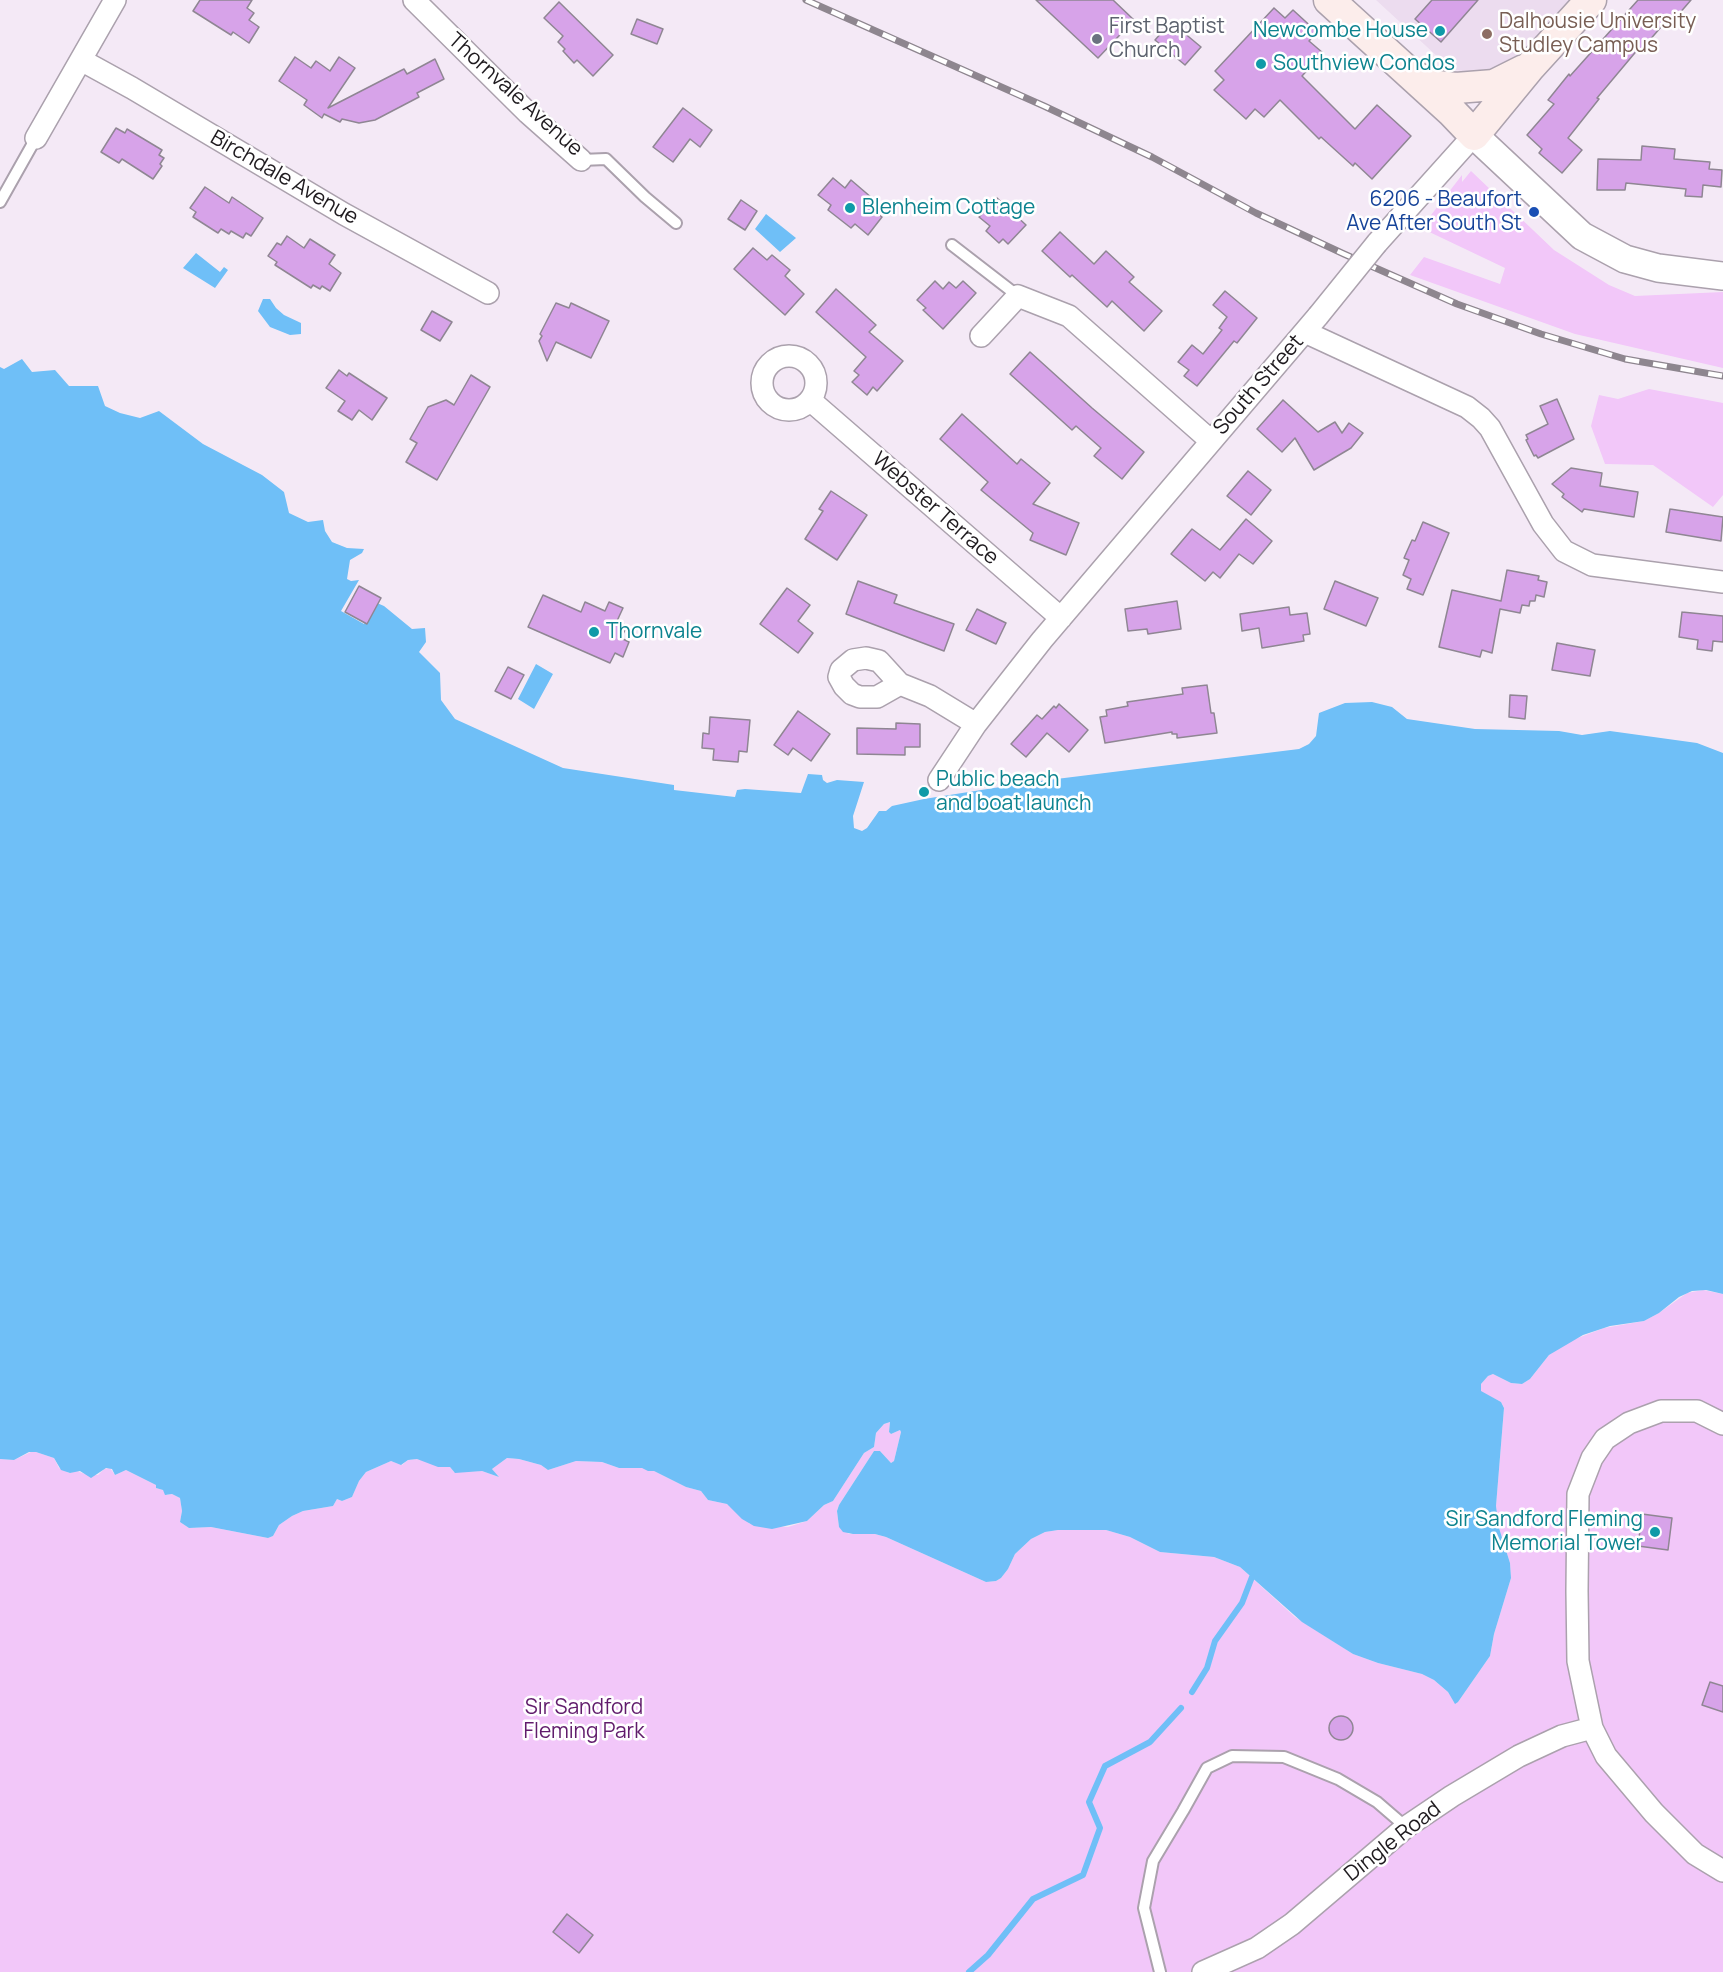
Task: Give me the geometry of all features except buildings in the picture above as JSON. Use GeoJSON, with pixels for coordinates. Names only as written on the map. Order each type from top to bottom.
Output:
{"type":"FeatureCollection","features":[{"type":"Feature","properties":{"kind":"main road"},"geometry":{"type":"LineString","coordinates":[[1329,0],[1452,112],[1474,135]]}},
{"type":"Feature","properties":{"kind":"main road","name":"South Street"},"geometry":{"type":"LineString","coordinates":[[1474,135],[1529,68],[1591,0]]}},
{"type":"Feature","properties":{"kind":"main road"},"geometry":{"type":"LineString","coordinates":[[1410,75],[1437,86],[1456,88],[1494,85],[1529,68]]}},
{"type":"Feature","properties":{"kind":"street"},"geometry":{"type":"LineString","coordinates":[[36,138],[115,0]]}},
{"type":"Feature","properties":{"kind":"street","name":"Thornvale Avenue"},"geometry":{"type":"LineString","coordinates":[[414,0],[521,106],[581,160]]}},
{"type":"Feature","properties":{"kind":"street","name":"Birchdale Avenue"},"geometry":{"type":"LineString","coordinates":[[81,60],[344,214],[488,293]]}},
{"type":"Feature","properties":{"kind":"street"},"geometry":{"type":"LineString","coordinates":[[1474,135],[1582,236],[1625,259],[1658,268],[1723,276]]}},
{"type":"Feature","properties":{"kind":"street","name":"South Street"},"geometry":{"type":"LineString","coordinates":[[939,780],[976,724],[1061,618],[1312,324],[1377,243],[1474,135]]}},
{"type":"Feature","properties":{"kind":"street"},"geometry":{"type":"LineString","coordinates":[[981,336],[1018,296],[1069,316],[1211,441]]}},
{"type":"Feature","properties":{"kind":"street"},"geometry":{"type":"LineString","coordinates":[[1312,324],[1467,407],[1482,418],[1490,428],[1543,524],[1564,551],[1592,565],[1723,582]]}},
{"type":"Feature","properties":{"kind":"street","name":"Webster Terrace"},"geometry":{"type":"LineString","coordinates":[[810,400],[1061,618]]}},
{"type":"Feature","properties":{"kind":"street"},"geometry":{"type":"LineString","coordinates":[[900,684],[930,696],[976,724]]}},
{"type":"Feature","properties":{"kind":"street"},"geometry":{"type":"LineString","coordinates":[[1723,1424],[1697,1411],[1661,1411],[1629,1423],[1605,1439],[1592,1458],[1578,1494],[1577,1580],[1578,1661],[1592,1728],[1606,1755],[1654,1813],[1695,1854],[1723,1871]]}},
{"type":"Feature","properties":{"kind":"street","name":"Dingle Road"},"geometry":{"type":"LineString","coordinates":[[1203,1972],[1257,1948],[1292,1924],[1406,1827],[1452,1796],[1519,1756],[1562,1736],[1592,1728]]}},
{"type":"Feature","properties":{"kind":"lane"},"geometry":{"type":"LineString","coordinates":[[0,202],[36,138]]}},
{"type":"Feature","properties":{"kind":"lane","name":"Thornvale Avenue"},"geometry":{"type":"LineString","coordinates":[[581,160],[606,159],[676,223]]}},
{"type":"Feature","properties":{"kind":"lane"},"geometry":{"type":"LineString","coordinates":[[952,245],[1018,296]]}},
{"type":"Feature","properties":{"kind":"lane"},"geometry":{"type":"LineString","coordinates":[[1160,1972],[1144,1908],[1153,1861],[1207,1768],[1232,1756],[1284,1758],[1338,1779],[1377,1802],[1406,1827]]}},
{"type":"Feature","properties":{"kind":"shaded area","name":"Dalhousie University Studley Campus"},"geometry":{"type":"Polygon","coordinates":[[[1376,0],[1591,0],[1529,68],[1485,75],[1451,69],[1376,0]]]}},
{"type":"Feature","properties":{"kind":"green space"},"geometry":{"type":"Polygon","coordinates":[[[1471,171],[1554,250],[1609,285],[1635,296],[1723,292],[1723,368],[1575,334],[1410,275],[1424,257],[1500,284],[1505,268],[1421,228],[1462,175],[1462,182],[1471,171]]]}},
{"type":"Feature","properties":{"kind":"green space"},"geometry":{"type":"Polygon","coordinates":[[[1649,389],[1723,403],[1723,495],[1713,507],[1653,465],[1605,464],[1591,426],[1599,395],[1618,399],[1649,389]]]}},
{"type":"Feature","properties":{"kind":"green space","name":"Sir Sandford Fleming Park"},"geometry":{"type":"Polygon","coordinates":[[[1703,1290],[1723,1294],[1723,1972],[0,1972],[0,1459],[14,1460],[33,1451],[54,1458],[59,1468],[69,1473],[77,1471],[98,1475],[104,1469],[110,1468],[115,1475],[126,1470],[156,1485],[156,1488],[163,1490],[167,1495],[172,1494],[180,1498],[182,1511],[180,1522],[189,1528],[211,1527],[268,1538],[273,1536],[279,1525],[292,1516],[303,1511],[333,1506],[337,1499],[342,1501],[352,1497],[366,1472],[391,1461],[402,1465],[408,1460],[417,1459],[450,1467],[454,1472],[482,1471],[499,1477],[492,1469],[507,1458],[541,1465],[548,1470],[576,1461],[602,1462],[619,1468],[642,1468],[701,1491],[708,1500],[727,1504],[750,1524],[788,1527],[807,1521],[824,1505],[833,1501],[864,1453],[874,1447],[876,1433],[884,1424],[890,1422],[889,1432],[891,1434],[900,1430],[901,1432],[894,1461],[891,1463],[880,1451],[874,1451],[839,1505],[837,1511],[839,1527],[849,1534],[875,1534],[886,1537],[986,1582],[1001,1578],[1015,1554],[1031,1539],[1045,1532],[1058,1530],[1106,1530],[1130,1537],[1160,1552],[1214,1557],[1240,1567],[1295,1617],[1353,1654],[1422,1674],[1434,1680],[1448,1692],[1454,1702],[1458,1702],[1490,1656],[1494,1634],[1511,1578],[1510,1563],[1499,1528],[1496,1506],[1504,1408],[1501,1402],[1481,1392],[1481,1384],[1493,1374],[1511,1383],[1522,1384],[1530,1379],[1549,1355],[1570,1341],[1604,1328],[1644,1321],[1687,1293],[1703,1290]]]}},
{"type":"Feature","properties":{"kind":"water"},"geometry":{"type":"Polygon","coordinates":[[[766,214],[796,238],[780,252],[755,229],[766,214]]]}},
{"type":"Feature","properties":{"kind":"water"},"geometry":{"type":"Polygon","coordinates":[[[196,253],[220,272],[224,267],[228,270],[215,288],[183,268],[196,253]]]}},
{"type":"Feature","properties":{"kind":"water"},"geometry":{"type":"Polygon","coordinates":[[[263,299],[270,299],[284,315],[301,323],[301,334],[290,335],[270,327],[258,311],[263,299]]]}},
{"type":"Feature","properties":{"kind":"water"},"geometry":{"type":"Polygon","coordinates":[[[22,359],[32,372],[55,370],[69,386],[98,386],[105,406],[120,413],[140,418],[159,411],[203,444],[262,475],[284,492],[289,513],[308,522],[323,520],[325,531],[332,542],[347,548],[364,549],[362,553],[350,560],[347,579],[359,580],[341,611],[364,624],[377,603],[412,629],[425,628],[426,642],[419,652],[440,673],[441,700],[455,719],[563,768],[674,785],[674,790],[735,797],[737,790],[745,789],[801,793],[808,774],[822,775],[823,780],[827,783],[837,780],[864,782],[853,816],[854,828],[862,831],[867,828],[879,811],[886,811],[892,806],[924,799],[1032,782],[1299,749],[1309,744],[1316,736],[1319,713],[1345,703],[1372,702],[1392,707],[1407,719],[1475,729],[1559,731],[1582,735],[1610,731],[1697,743],[1723,753],[1723,1294],[1706,1290],[1692,1291],[1679,1297],[1659,1313],[1644,1321],[1610,1326],[1583,1335],[1549,1355],[1530,1379],[1522,1384],[1511,1383],[1493,1374],[1481,1384],[1481,1391],[1501,1402],[1504,1408],[1496,1506],[1499,1528],[1510,1563],[1511,1578],[1494,1634],[1490,1656],[1458,1702],[1455,1704],[1448,1692],[1434,1680],[1422,1674],[1353,1654],[1302,1622],[1240,1567],[1214,1557],[1160,1552],[1130,1537],[1106,1530],[1058,1530],[1045,1532],[1031,1539],[1015,1554],[1001,1578],[986,1582],[886,1537],[843,1532],[839,1527],[837,1511],[839,1505],[874,1451],[880,1451],[891,1463],[894,1461],[901,1432],[900,1430],[891,1434],[889,1432],[890,1422],[884,1424],[876,1433],[874,1447],[864,1453],[833,1501],[824,1505],[807,1521],[772,1529],[754,1526],[742,1519],[727,1504],[708,1500],[701,1491],[642,1468],[619,1468],[602,1462],[576,1461],[548,1470],[541,1465],[507,1458],[492,1469],[499,1477],[482,1471],[455,1473],[450,1467],[438,1467],[417,1459],[408,1460],[401,1465],[391,1461],[366,1472],[352,1497],[342,1501],[337,1499],[333,1506],[303,1511],[292,1516],[279,1525],[273,1536],[268,1538],[211,1527],[189,1528],[180,1522],[182,1511],[180,1498],[172,1494],[165,1495],[163,1490],[156,1488],[156,1485],[126,1470],[115,1475],[112,1469],[106,1468],[91,1478],[80,1471],[70,1473],[61,1470],[54,1458],[36,1452],[29,1452],[14,1460],[0,1459],[0,367],[4,369],[22,359]]]}},
{"type":"Feature","properties":{"kind":"water"},"geometry":{"type":"Polygon","coordinates":[[[536,664],[553,674],[534,709],[518,699],[536,664]]]}},
{"type":"Feature","properties":{"kind":"waterway"},"geometry":{"type":"LineString","coordinates":[[1192,1692],[1207,1668],[1215,1641],[1242,1603],[1252,1577]]}},
{"type":"Feature","properties":{"kind":"waterway"},"geometry":{"type":"LineString","coordinates":[[969,1972],[988,1955],[1033,1899],[1083,1875],[1100,1828],[1089,1802],[1105,1766],[1150,1742],[1181,1708]]}},
{"type":"Feature","properties":{"kind":"railway"},"geometry":{"type":"LineString","coordinates":[[806,0],[1044,106],[1152,157],[1256,213],[1457,304],[1541,334],[1625,359],[1723,376]]}},
{"type":"Feature","properties":{"kind":"place","name":"Newcombe House"},"geometry":{"type":"Point","coordinates":[1440,31]}},
{"type":"Feature","properties":{"kind":"place","name":"Dalhousie University Studley Campus"},"geometry":{"type":"Point","coordinates":[1487,34]}},
{"type":"Feature","properties":{"kind":"place","name":"First Baptist Church"},"geometry":{"type":"Point","coordinates":[1097,39]}},
{"type":"Feature","properties":{"kind":"place","name":"Southview Condos"},"geometry":{"type":"Point","coordinates":[1261,64]}},
{"type":"Feature","properties":{"kind":"place","name":"Blenheim Cottage"},"geometry":{"type":"Point","coordinates":[850,208]}},
{"type":"Feature","properties":{"kind":"place","name":"6206 - Beaufort Ave After South St"},"geometry":{"type":"Point","coordinates":[1534,212]}},
{"type":"Feature","properties":{"kind":"place","name":"Thornvale"},"geometry":{"type":"Point","coordinates":[594,632]}},
{"type":"Feature","properties":{"kind":"place","name":"Public beach and boat launch"},"geometry":{"type":"Point","coordinates":[924,792]}},
{"type":"Feature","properties":{"kind":"place","name":"Sir Sandford Fleming Memorial Tower"},"geometry":{"type":"Point","coordinates":[1655,1532]}}]}
